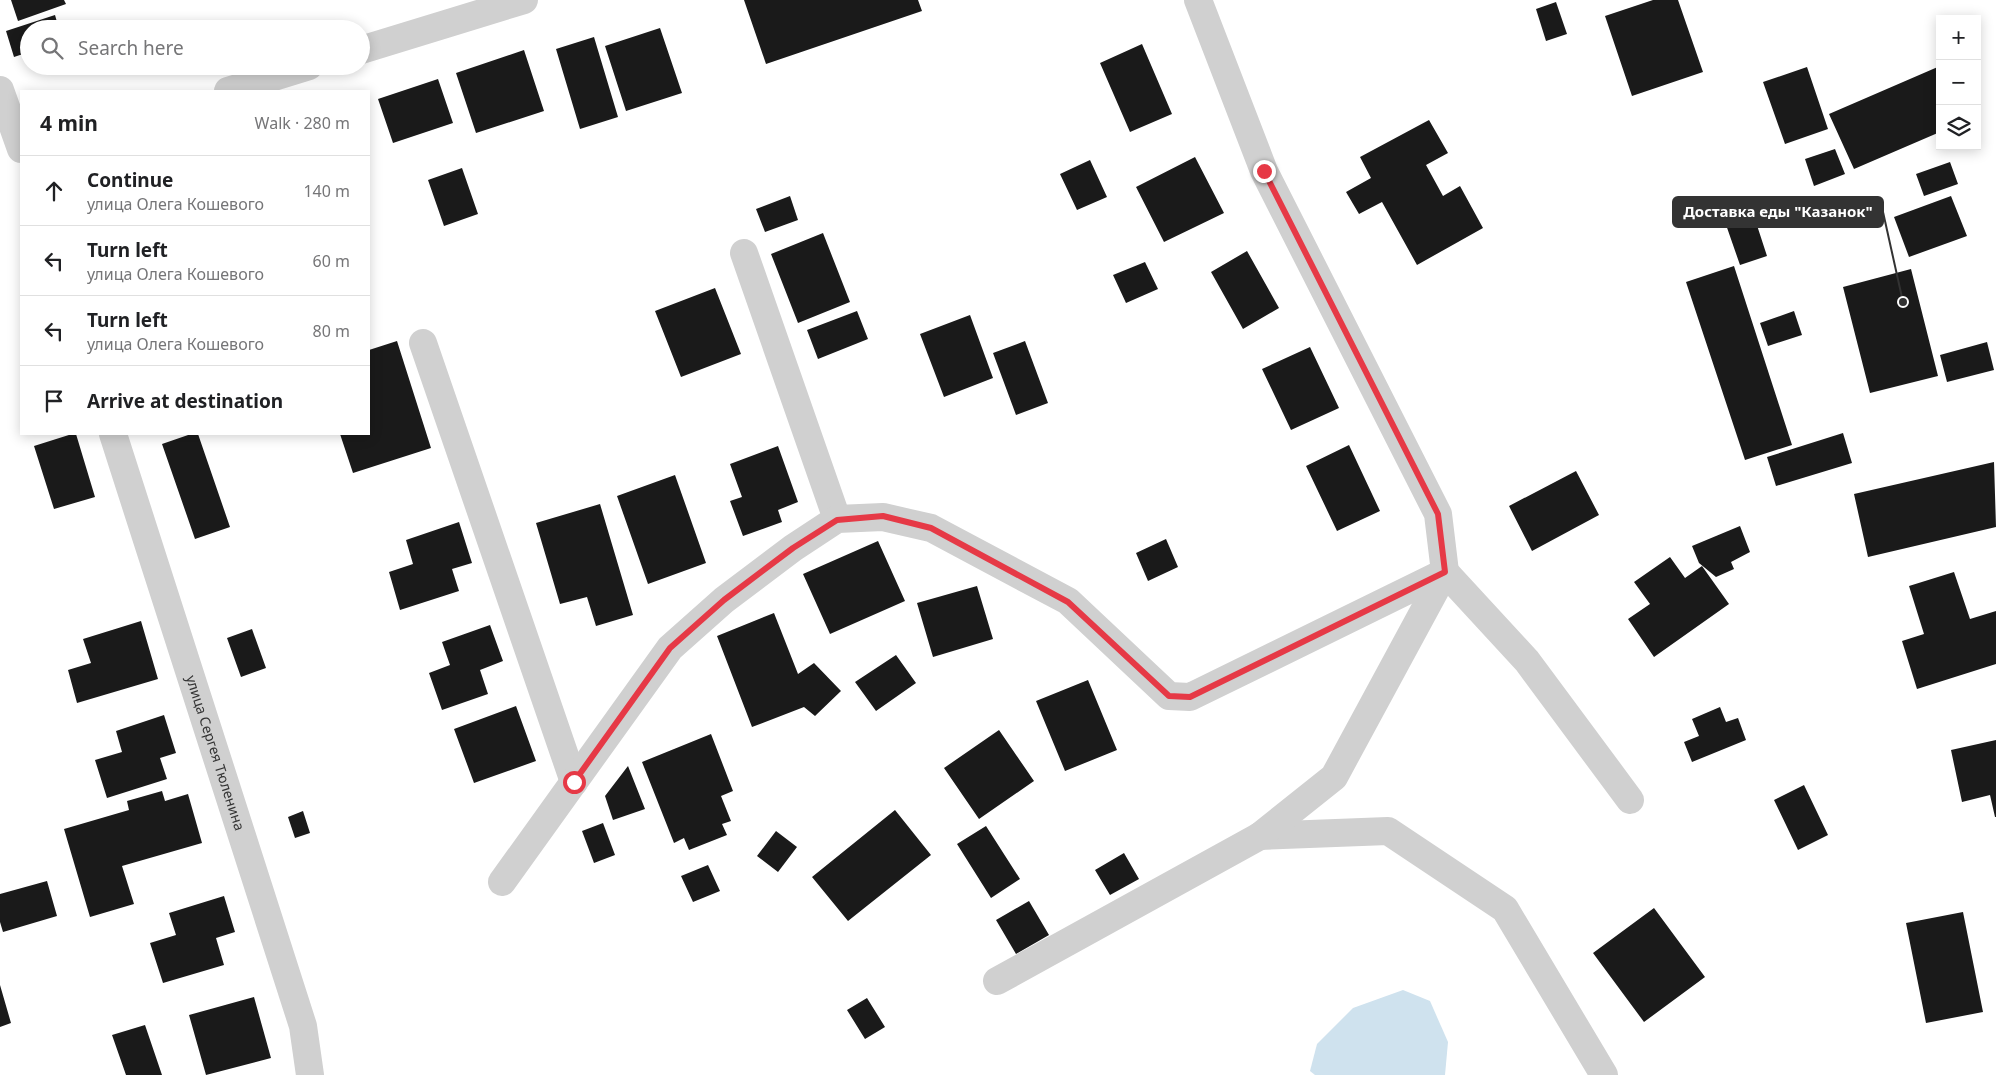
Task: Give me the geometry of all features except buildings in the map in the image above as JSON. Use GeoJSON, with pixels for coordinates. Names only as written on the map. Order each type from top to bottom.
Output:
{"type":"FeatureCollection","features":[{"type":"Feature","properties":{"kind":"street"},"geometry":{"type":"LineString","coordinates":[[370,47],[524,0]]}},
{"type":"Feature","properties":{"kind":"street"},"geometry":{"type":"LineString","coordinates":[[997,981],[1260,836],[1334,777],[1445,572],[1438,514],[1264,171],[1198,0]]}},
{"type":"Feature","properties":{"kind":"street"},"geometry":{"type":"LineString","coordinates":[[231,90],[280,75]]}},
{"type":"Feature","properties":{"kind":"street"},"geometry":{"type":"LineString","coordinates":[[0,90],[20,146]]}},
{"type":"Feature","properties":{"kind":"street"},"geometry":{"type":"LineString","coordinates":[[744,253],[837,520]]}},
{"type":"Feature","properties":{"kind":"street"},"geometry":{"type":"LineString","coordinates":[[423,343],[574,782]]}},
{"type":"Feature","properties":{"kind":"street","name":"улица Сергея Тюленина"},"geometry":{"type":"LineString","coordinates":[[113,435],[303,1026],[310,1075]]}},
{"type":"Feature","properties":{"kind":"street"},"geometry":{"type":"LineString","coordinates":[[502,882],[670,648],[724,600],[793,548],[837,520],[883,516],[931,528],[1068,602],[1169,696],[1190,697],[1445,572]]}},
{"type":"Feature","properties":{"kind":"street"},"geometry":{"type":"LineString","coordinates":[[1445,572],[1528,661],[1630,800]]}},
{"type":"Feature","properties":{"kind":"street"},"geometry":{"type":"LineString","coordinates":[[1260,836],[1388,831],[1505,909],[1604,1075]]}},
{"type":"Feature","properties":{"kind":"water"},"geometry":{"type":"Polygon","coordinates":[[[1403,990],[1430,1001],[1448,1042],[1445,1075],[1315,1075],[1310,1071],[1317,1044],[1353,1008],[1403,990]]]}},
{"type":"Feature","properties":{"kind":"place","name":"Доставка еды \"Казанок\""},"geometry":{"type":"Point","coordinates":[1903,302]}},
{"type":"Feature","properties":{"kind":"route"},"geometry":{"type":"LineString","coordinates":[[574,782],[670,648],[724,600],[793,548],[837,520],[883,516],[931,528],[1068,602],[1169,696],[1190,697],[1445,572],[1438,514],[1264,171]]}}]}
